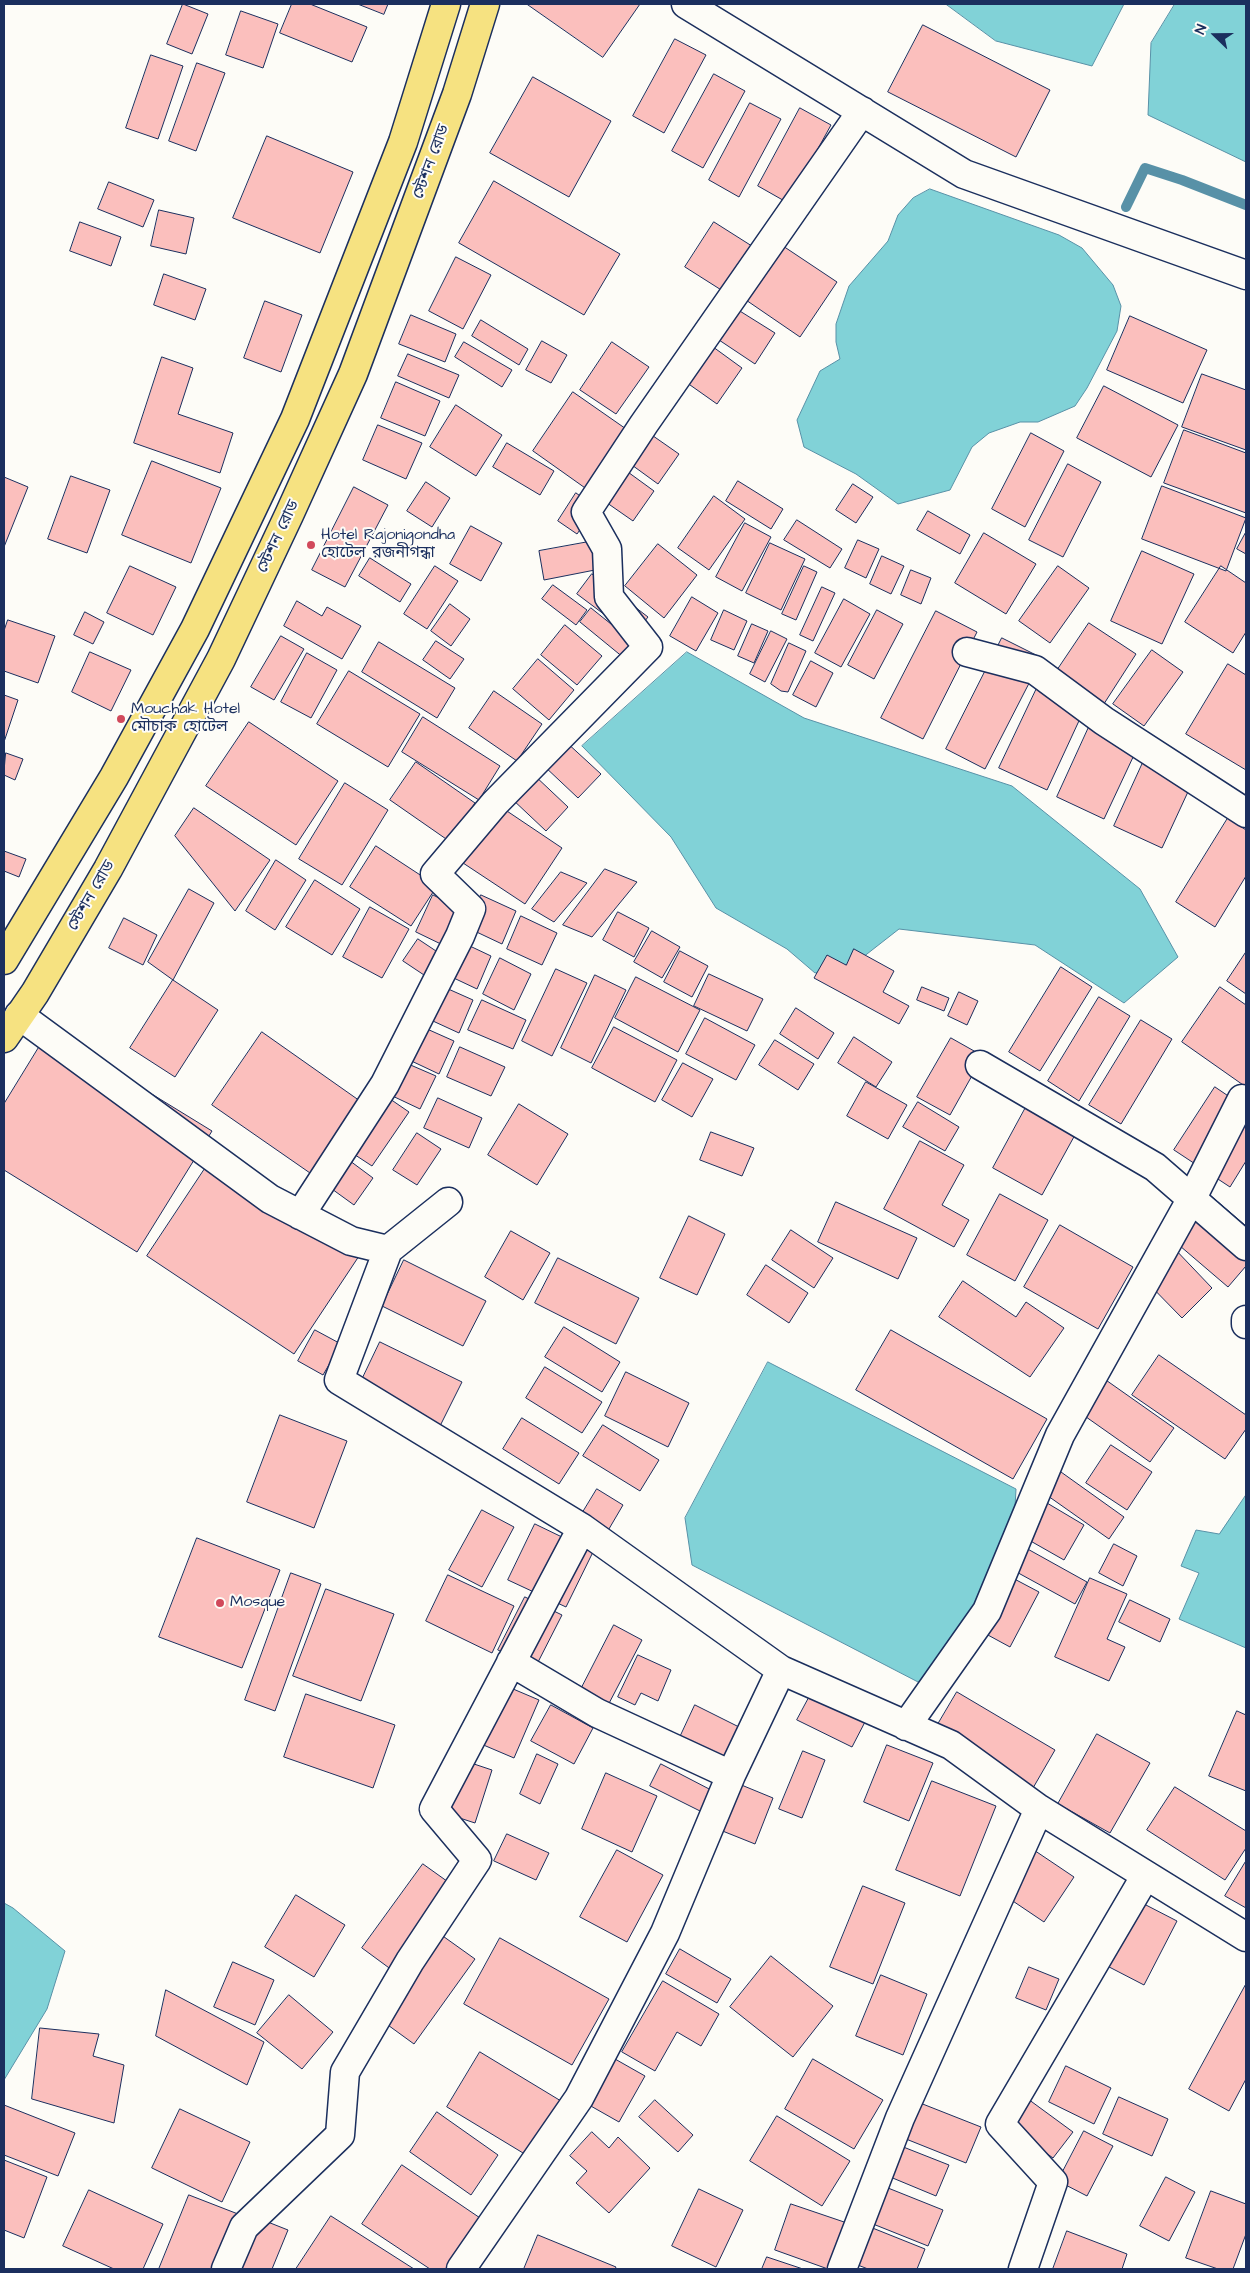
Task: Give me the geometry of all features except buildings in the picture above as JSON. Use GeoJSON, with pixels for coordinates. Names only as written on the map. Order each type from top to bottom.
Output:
{"type":"FeatureCollection","features":[{"type":"Feature","properties":{"kind":"main road"},"geometry":{"type":"LineString","coordinates":[[4,960],[114,777],[195,629],[295,418],[403,142],[446,4]]}},
{"type":"Feature","properties":{"kind":"main road","name":"স্টেশন রোড"},"geometry":{"type":"LineString","coordinates":[[4,1038],[35,993],[118,851],[221,659],[289,515],[353,374],[457,94],[485,4]]}},
{"type":"Feature","properties":{"kind":"street"},"geometry":{"type":"LineString","coordinates":[[686,4],[964,174],[1246,275]]}},
{"type":"Feature","properties":{"kind":"street"},"geometry":{"type":"LineString","coordinates":[[300,1215],[385,1084],[460,936],[471,909],[435,874],[494,803],[648,647],[609,597],[607,550],[586,512],[644,424],[862,111]]}},
{"type":"Feature","properties":{"kind":"street"},"geometry":{"type":"LineString","coordinates":[[967,652],[1035,670],[1104,721],[1246,813]]}},
{"type":"Feature","properties":{"kind":"street"},"geometry":{"type":"LineString","coordinates":[[19,1015],[270,1199],[351,1241],[388,1250]]}},
{"type":"Feature","properties":{"kind":"street"},"geometry":{"type":"LineString","coordinates":[[980,1065],[1155,1167],[1246,1246]]}},
{"type":"Feature","properties":{"kind":"street"},"geometry":{"type":"LineString","coordinates":[[906,1726],[987,1611],[1060,1435],[1192,1198],[1242,1099]]}},
{"type":"Feature","properties":{"kind":"street"},"geometry":{"type":"LineString","coordinates":[[448,1202],[388,1250],[339,1380],[582,1528],[780,1670],[951,1745],[1039,1809],[1246,1937]]}},
{"type":"Feature","properties":{"kind":"street"},"geometry":{"type":"LineString","coordinates":[[226,2269],[244,2227],[340,2135],[345,2072],[410,1961],[477,1860],[434,1808],[582,1528]]}},
{"type":"Feature","properties":{"kind":"street"},"geometry":{"type":"LineString","coordinates":[[511,1662],[598,1713],[730,1775]]}},
{"type":"Feature","properties":{"kind":"street"},"geometry":{"type":"LineString","coordinates":[[461,2269],[579,2098],[665,1934],[730,1775],[780,1670]]}},
{"type":"Feature","properties":{"kind":"street"},"geometry":{"type":"LineString","coordinates":[[842,2269],[900,2118],[1039,1809]]}},
{"type":"Feature","properties":{"kind":"street"},"geometry":{"type":"LineString","coordinates":[[1023,2269],[1053,2182],[1000,2124],[1146,1875]]}},
{"type":"Feature","properties":{"kind":"water"},"geometry":{"type":"Polygon","coordinates":[[[946,4],[1124,4],[1092,66],[996,41],[946,4]]]}},
{"type":"Feature","properties":{"kind":"water"},"geometry":{"type":"Polygon","coordinates":[[[1175,4],[1246,4],[1246,162],[1148,115],[1151,43],[1175,4]]]}},
{"type":"Feature","properties":{"kind":"water"},"geometry":{"type":"Polygon","coordinates":[[[930,189],[1059,235],[1082,248],[1113,285],[1121,306],[1117,331],[1087,388],[1075,406],[1038,422],[1020,422],[989,433],[972,447],[950,490],[898,504],[856,474],[804,447],[797,420],[820,371],[840,359],[836,342],[836,324],[849,286],[888,241],[898,215],[913,198],[930,189]]]}},
{"type":"Feature","properties":{"kind":"water"},"geometry":{"type":"Polygon","coordinates":[[[687,652],[804,718],[1012,786],[1140,889],[1178,957],[1124,1003],[1035,945],[899,929],[858,961],[815,973],[787,949],[716,908],[671,837],[582,746],[687,652]]]}},
{"type":"Feature","properties":{"kind":"water"},"geometry":{"type":"Polygon","coordinates":[[[768,1362],[1016,1489],[1013,1543],[949,1663],[920,1683],[692,1565],[685,1518],[768,1362]]]}},
{"type":"Feature","properties":{"kind":"water"},"geometry":{"type":"Polygon","coordinates":[[[1246,1495],[1246,1648],[1179,1619],[1199,1573],[1181,1566],[1196,1530],[1219,1534],[1246,1495]]]}},
{"type":"Feature","properties":{"kind":"water"},"geometry":{"type":"Polygon","coordinates":[[[4,1903],[13,1908],[65,1951],[47,2009],[4,2080],[4,1903]]]}},
{"type":"Feature","properties":{"kind":"waterway"},"geometry":{"type":"LineString","coordinates":[[1126,207],[1145,168],[1246,205]]}},
{"type":"Feature","properties":{"kind":"place","name":"Hotel Rajonigondha হোটেল রজনীগন্ধা"},"geometry":{"type":"Point","coordinates":[311,545]}},
{"type":"Feature","properties":{"kind":"place","name":"Mouchak Hotel মৌচাক হোটেল"},"geometry":{"type":"Point","coordinates":[121,719]}},
{"type":"Feature","properties":{"kind":"place","name":"Mosque"},"geometry":{"type":"Point","coordinates":[220,1603]}}]}
